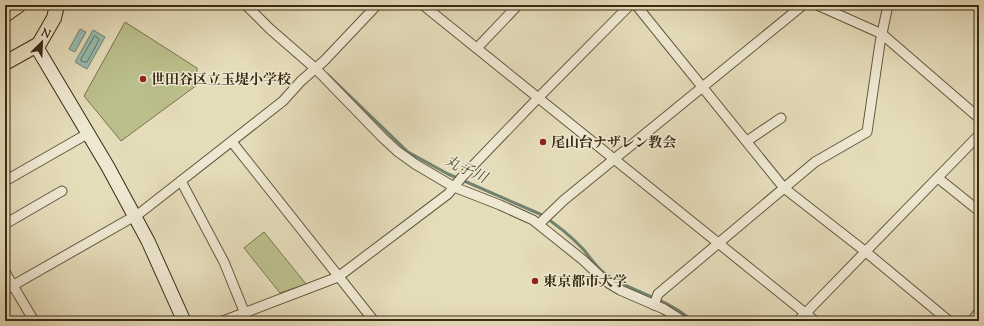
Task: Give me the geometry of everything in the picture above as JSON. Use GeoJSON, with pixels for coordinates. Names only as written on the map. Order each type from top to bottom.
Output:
{"type":"FeatureCollection","features":[{"type":"Feature","properties":{"kind":"main road"},"geometry":{"type":"LineString","coordinates":[[5,16],[19,5]]}},
{"type":"Feature","properties":{"kind":"main road"},"geometry":{"type":"LineString","coordinates":[[5,63],[41,42],[54,18],[57,5]]}},
{"type":"Feature","properties":{"kind":"street"},"geometry":{"type":"LineString","coordinates":[[246,5],[270,29],[316,68],[397,151],[415,164],[458,183],[500,205],[544,219],[602,278],[620,290],[656,301],[664,309],[684,321]]}},
{"type":"Feature","properties":{"kind":"street"},"geometry":{"type":"LineString","coordinates":[[9,287],[140,213],[232,142],[282,101],[301,81],[324,61],[377,5]]}},
{"type":"Feature","properties":{"kind":"street"},"geometry":{"type":"LineString","coordinates":[[423,5],[815,321]]}},
{"type":"Feature","properties":{"kind":"street"},"geometry":{"type":"LineString","coordinates":[[477,48],[518,5]]}},
{"type":"Feature","properties":{"kind":"street"},"geometry":{"type":"LineString","coordinates":[[223,321],[246,317],[338,277],[448,194],[538,98],[630,5]]}},
{"type":"Feature","properties":{"kind":"street"},"geometry":{"type":"LineString","coordinates":[[636,5],[704,87],[784,188],[866,252],[950,321]]}},
{"type":"Feature","properties":{"kind":"street"},"geometry":{"type":"LineString","coordinates":[[544,219],[614,159],[803,5]]}},
{"type":"Feature","properties":{"kind":"street"},"geometry":{"type":"LineString","coordinates":[[817,5],[882,34],[979,118]]}},
{"type":"Feature","properties":{"kind":"street"},"geometry":{"type":"LineString","coordinates":[[656,301],[718,243],[815,162],[867,132],[888,5]]}},
{"type":"Feature","properties":{"kind":"street"},"geometry":{"type":"LineString","coordinates":[[36,46],[108,167],[148,241],[184,321]]}},
{"type":"Feature","properties":{"kind":"street"},"geometry":{"type":"LineString","coordinates":[[747,141],[781,118]]}},
{"type":"Feature","properties":{"kind":"street"},"geometry":{"type":"LineString","coordinates":[[5,180],[87,134]]}},
{"type":"Feature","properties":{"kind":"street"},"geometry":{"type":"LineString","coordinates":[[798,321],[979,135]]}},
{"type":"Feature","properties":{"kind":"street"},"geometry":{"type":"LineString","coordinates":[[232,142],[374,321]]}},
{"type":"Feature","properties":{"kind":"street"},"geometry":{"type":"LineString","coordinates":[[938,178],[979,211]]}},
{"type":"Feature","properties":{"kind":"street"},"geometry":{"type":"LineString","coordinates":[[181,181],[224,262],[246,317]]}},
{"type":"Feature","properties":{"kind":"street"},"geometry":{"type":"LineString","coordinates":[[5,224],[62,191]]}},
{"type":"Feature","properties":{"kind":"street"},"geometry":{"type":"LineString","coordinates":[[5,272],[9,287],[34,321]]}},
{"type":"Feature","properties":{"kind":"street"},"geometry":{"type":"LineString","coordinates":[[972,321],[979,312]]}},
{"type":"Feature","properties":{"kind":"green space"},"geometry":{"type":"Polygon","coordinates":[[[125,22],[197,68],[197,85],[121,141],[84,96],[125,22]]]}},
{"type":"Feature","properties":{"kind":"green space"},"geometry":{"type":"Polygon","coordinates":[[[264,232],[306,284],[280,293],[244,248],[264,232]]]}},
{"type":"Feature","properties":{"kind":"water"},"geometry":{"type":"Polygon","coordinates":[[[80,29],[86,32],[75,52],[69,49],[80,29]]]}},
{"type":"Feature","properties":{"kind":"water"},"geometry":{"type":"Polygon","coordinates":[[[93,30],[105,37],[87,69],[75,62],[93,30]]]}},
{"type":"Feature","properties":{"kind":"waterway","name":"丸子川"},"geometry":{"type":"LineString","coordinates":[[327,74],[408,152],[448,174],[540,214],[558,226],[574,240],[604,273],[626,286],[661,301],[682,313],[692,321]]}},
{"type":"Feature","properties":{"kind":"place","name":"世田谷区立玉堤小学校"},"geometry":{"type":"Point","coordinates":[143,79]}},
{"type":"Feature","properties":{"kind":"place","name":"尾山台ナザレン教会"},"geometry":{"type":"Point","coordinates":[543,142]}},
{"type":"Feature","properties":{"kind":"place","name":"東京都市大学"},"geometry":{"type":"Point","coordinates":[535,281]}}]}
